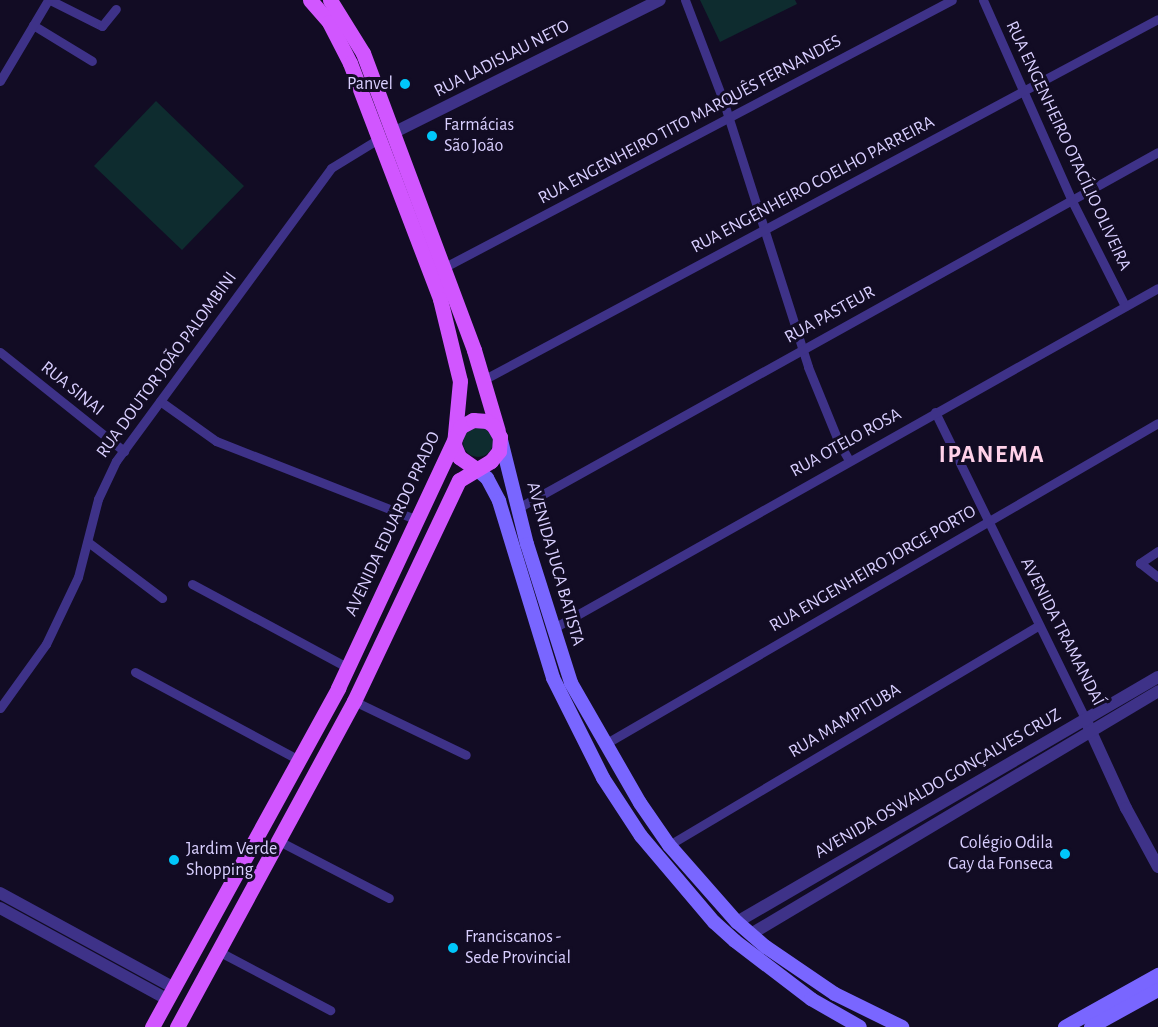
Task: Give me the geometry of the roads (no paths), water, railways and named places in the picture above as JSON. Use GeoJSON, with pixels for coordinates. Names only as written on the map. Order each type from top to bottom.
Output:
{"type":"FeatureCollection","features":[{"type":"Feature","properties":{"kind":"main road","name":"AVENIDA JUCA BATISTA"},"geometry":{"type":"LineString","coordinates":[[310,0],[329,22],[350,63],[386,136],[443,268],[483,380],[552,629],[570,683],[605,744],[640,803],[669,845],[737,922],[766,947],[835,994],[902,1027]]}},
{"type":"Feature","properties":{"kind":"main road","name":"AVENIDA JUCA BATISTA"},"geometry":{"type":"LineString","coordinates":[[330,0],[363,53],[386,136],[448,326],[460,381],[454,438],[459,458],[487,478],[500,501],[553,678],[603,778],[641,836],[714,922],[735,941],[811,999],[860,1027]]}},
{"type":"Feature","properties":{"kind":"main road","name":"AVENIDA EDUARDO PRADO"},"geometry":{"type":"LineString","coordinates":[[152,1027],[284,789],[348,667],[418,520],[459,427],[473,420],[493,425],[500,437]]}},
{"type":"Feature","properties":{"kind":"main road"},"geometry":{"type":"LineString","coordinates":[[177,1027],[290,815],[354,701],[459,480],[496,457],[500,437]]}},
{"type":"Feature","properties":{"kind":"main road"},"geometry":{"type":"LineString","coordinates":[[284,789],[293,799],[290,815]]}},
{"type":"Feature","properties":{"kind":"main road"},"geometry":{"type":"LineString","coordinates":[[1065,1027],[1158,975]]}},
{"type":"Feature","properties":{"kind":"main road"},"geometry":{"type":"LineString","coordinates":[[170,993],[183,997],[200,986]]}},
{"type":"Feature","properties":{"kind":"main road"},"geometry":{"type":"LineString","coordinates":[[1091,1027],[1158,990]]}},
{"type":"Feature","properties":{"kind":"street"},"geometry":{"type":"LineString","coordinates":[[0,81],[49,0],[102,26],[117,9]]}},
{"type":"Feature","properties":{"kind":"street","name":"RUA LADISLAU NETO"},"geometry":{"type":"LineString","coordinates":[[386,136],[660,0]]}},
{"type":"Feature","properties":{"kind":"street"},"geometry":{"type":"LineString","coordinates":[[685,0],[729,118],[803,349],[828,417],[849,460]]}},
{"type":"Feature","properties":{"kind":"street","name":"RUA ENGENHEIRO TITO MARQUÊS FERNANDES"},"geometry":{"type":"LineString","coordinates":[[443,268],[952,0]]}},
{"type":"Feature","properties":{"kind":"street","name":"RUA ENGENHEIRO OTACÍLIO OLIVEIRA"},"geometry":{"type":"LineString","coordinates":[[983,0],[1071,200],[1125,306]]}},
{"type":"Feature","properties":{"kind":"street","name":"RUA ENGENHEIRO COELHO PARREIRA"},"geometry":{"type":"LineString","coordinates":[[483,380],[1158,19]]}},
{"type":"Feature","properties":{"kind":"street"},"geometry":{"type":"LineString","coordinates":[[33,25],[92,61]]}},
{"type":"Feature","properties":{"kind":"street","name":"RUA DOUTOR JOÃO PALOMBINI"},"geometry":{"type":"LineString","coordinates":[[0,708],[45,644],[78,578],[98,499],[124,451],[332,168],[386,136]]}},
{"type":"Feature","properties":{"kind":"street","name":"RUA PASTEUR"},"geometry":{"type":"LineString","coordinates":[[518,508],[1158,152]]}},
{"type":"Feature","properties":{"kind":"street","name":"RUA OTELO ROSA"},"geometry":{"type":"LineString","coordinates":[[552,629],[1158,288]]}},
{"type":"Feature","properties":{"kind":"street","name":"RUA SINAI"},"geometry":{"type":"LineString","coordinates":[[0,352],[124,451]]}},
{"type":"Feature","properties":{"kind":"street"},"geometry":{"type":"LineString","coordinates":[[160,401],[216,441],[418,520]]}},
{"type":"Feature","properties":{"kind":"street","name":"AVENIDA TRAMANDAÍ"},"geometry":{"type":"LineString","coordinates":[[934,412],[1088,724],[1126,808],[1158,867]]}},
{"type":"Feature","properties":{"kind":"street","name":"RUA ENGENHEIRO JORGE PORTO"},"geometry":{"type":"LineString","coordinates":[[605,744],[1158,423]]}},
{"type":"Feature","properties":{"kind":"street"},"geometry":{"type":"LineString","coordinates":[[88,542],[162,597]]}},
{"type":"Feature","properties":{"kind":"street"},"geometry":{"type":"LineString","coordinates":[[1158,551],[1140,563],[1158,577]]}},
{"type":"Feature","properties":{"kind":"street"},"geometry":{"type":"LineString","coordinates":[[192,584],[348,667]]}},
{"type":"Feature","properties":{"kind":"street","name":"RUA MAMPITUBA"},"geometry":{"type":"LineString","coordinates":[[669,845],[1038,626]]}},
{"type":"Feature","properties":{"kind":"street"},"geometry":{"type":"LineString","coordinates":[[135,672],[299,760]]}},
{"type":"Feature","properties":{"kind":"street","name":"AVENIDA OSWALDO GONÇALVES CRUZ"},"geometry":{"type":"LineString","coordinates":[[750,934],[976,800],[1158,677]]}},
{"type":"Feature","properties":{"kind":"street","name":"AVENIDA OSWALDO GONÇALVES CRUZ"},"geometry":{"type":"LineString","coordinates":[[737,922],[968,788],[1088,724],[1158,691]]}},
{"type":"Feature","properties":{"kind":"street"},"geometry":{"type":"LineString","coordinates":[[354,701],[466,755]]}},
{"type":"Feature","properties":{"kind":"street"},"geometry":{"type":"LineString","coordinates":[[968,788],[976,800]]}},
{"type":"Feature","properties":{"kind":"street"},"geometry":{"type":"LineString","coordinates":[[277,840],[389,898]]}},
{"type":"Feature","properties":{"kind":"street"},"geometry":{"type":"LineString","coordinates":[[863,850],[871,862]]}},
{"type":"Feature","properties":{"kind":"street"},"geometry":{"type":"LineString","coordinates":[[0,893],[80,944],[170,993]]}},
{"type":"Feature","properties":{"kind":"street"},"geometry":{"type":"LineString","coordinates":[[0,908],[80,944]]}},
{"type":"Feature","properties":{"kind":"street"},"geometry":{"type":"LineString","coordinates":[[218,951],[330,1010]]}},
{"type":"Feature","properties":{"kind":"place","name":"Panvel"},"geometry":{"type":"Point","coordinates":[405,84]}},
{"type":"Feature","properties":{"kind":"place","name":"Farmácias São João"},"geometry":{"type":"Point","coordinates":[432,136]}},
{"type":"Feature","properties":{"kind":"place","name":"Colégio Odila Gay da Fonseca"},"geometry":{"type":"Point","coordinates":[1065,854]}},
{"type":"Feature","properties":{"kind":"place","name":"Jardim Verde Shopping"},"geometry":{"type":"Point","coordinates":[174,860]}},
{"type":"Feature","properties":{"kind":"place","name":"Franciscanos - Sede Provincial"},"geometry":{"type":"Point","coordinates":[453,948]}},
{"type":"Feature","properties":{"kind":"district","name":"IPANEMA"},"geometry":{"type":"Point","coordinates":[992,456]}}]}
